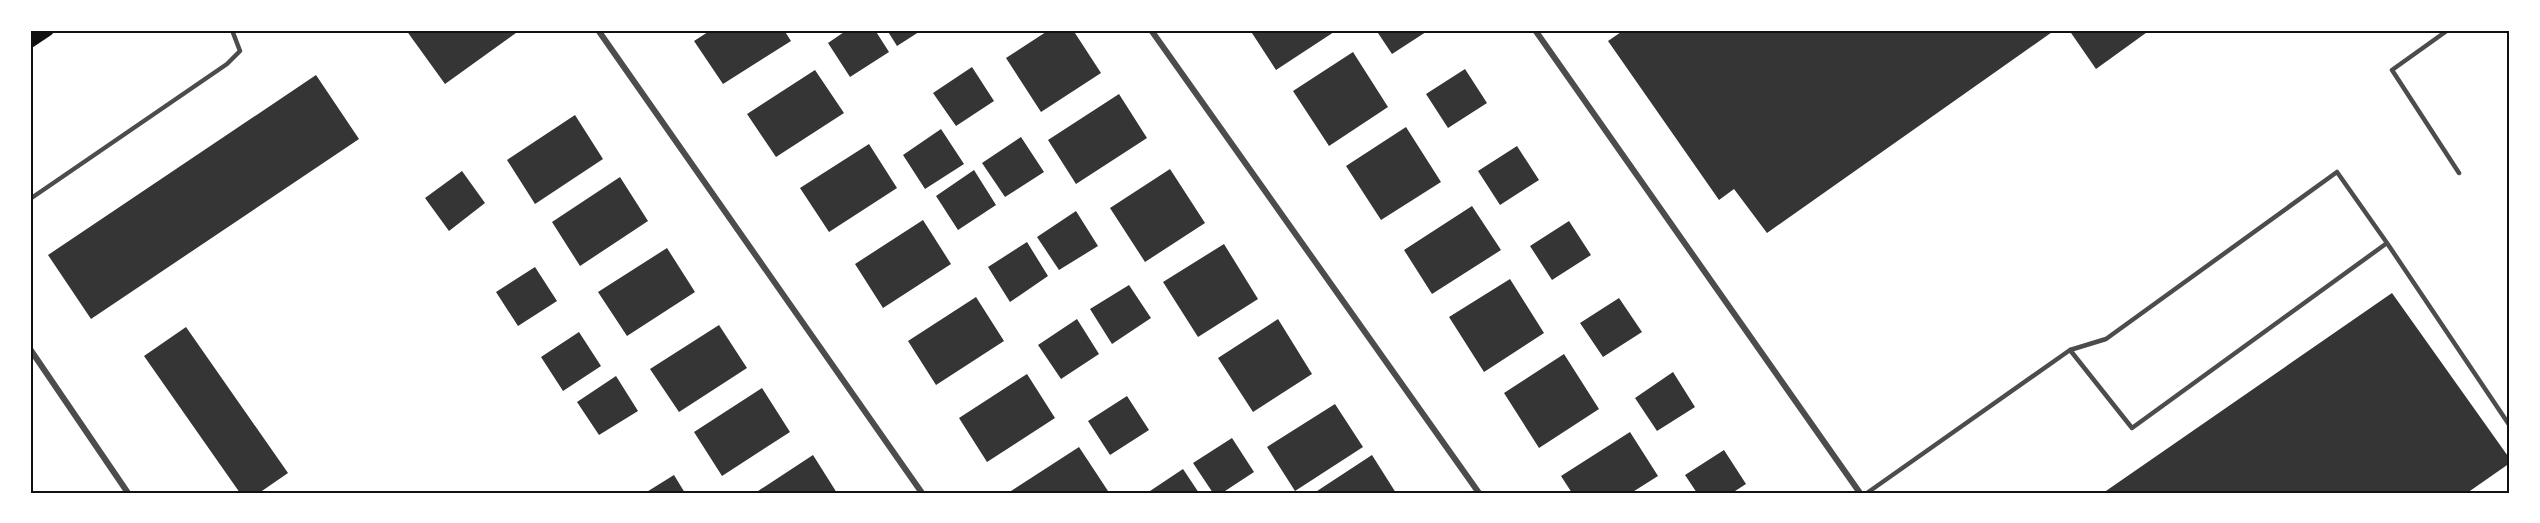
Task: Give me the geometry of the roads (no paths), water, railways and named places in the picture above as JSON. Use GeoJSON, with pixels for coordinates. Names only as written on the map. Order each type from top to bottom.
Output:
{"type":"FeatureCollection","features":[{"type":"Feature","properties":{"kind":"main road"},"geometry":{"type":"LineString","coordinates":[[30,42],[48,30]]}},
{"type":"Feature","properties":{"kind":"street"},"geometry":{"type":"LineString","coordinates":[[598,30],[922,493]]}},
{"type":"Feature","properties":{"kind":"street"},"geometry":{"type":"LineString","coordinates":[[1151,30],[1479,493]]}},
{"type":"Feature","properties":{"kind":"street"},"geometry":{"type":"LineString","coordinates":[[1535,30],[1860,493]]}},
{"type":"Feature","properties":{"kind":"street"},"geometry":{"type":"LineString","coordinates":[[30,349],[128,493]]}},
{"type":"Feature","properties":{"kind":"lane"},"geometry":{"type":"LineString","coordinates":[[30,199],[227,64],[240,51],[232,30]]}},
{"type":"Feature","properties":{"kind":"lane"},"geometry":{"type":"LineString","coordinates":[[2448,30],[2392,70],[2459,173]]}},
{"type":"Feature","properties":{"kind":"lane"},"geometry":{"type":"LineString","coordinates":[[1867,493],[2070,350],[2106,339],[2337,172],[2510,426]]}},
{"type":"Feature","properties":{"kind":"lane"},"geometry":{"type":"LineString","coordinates":[[2070,350],[2132,428],[2387,243]]}}]}
